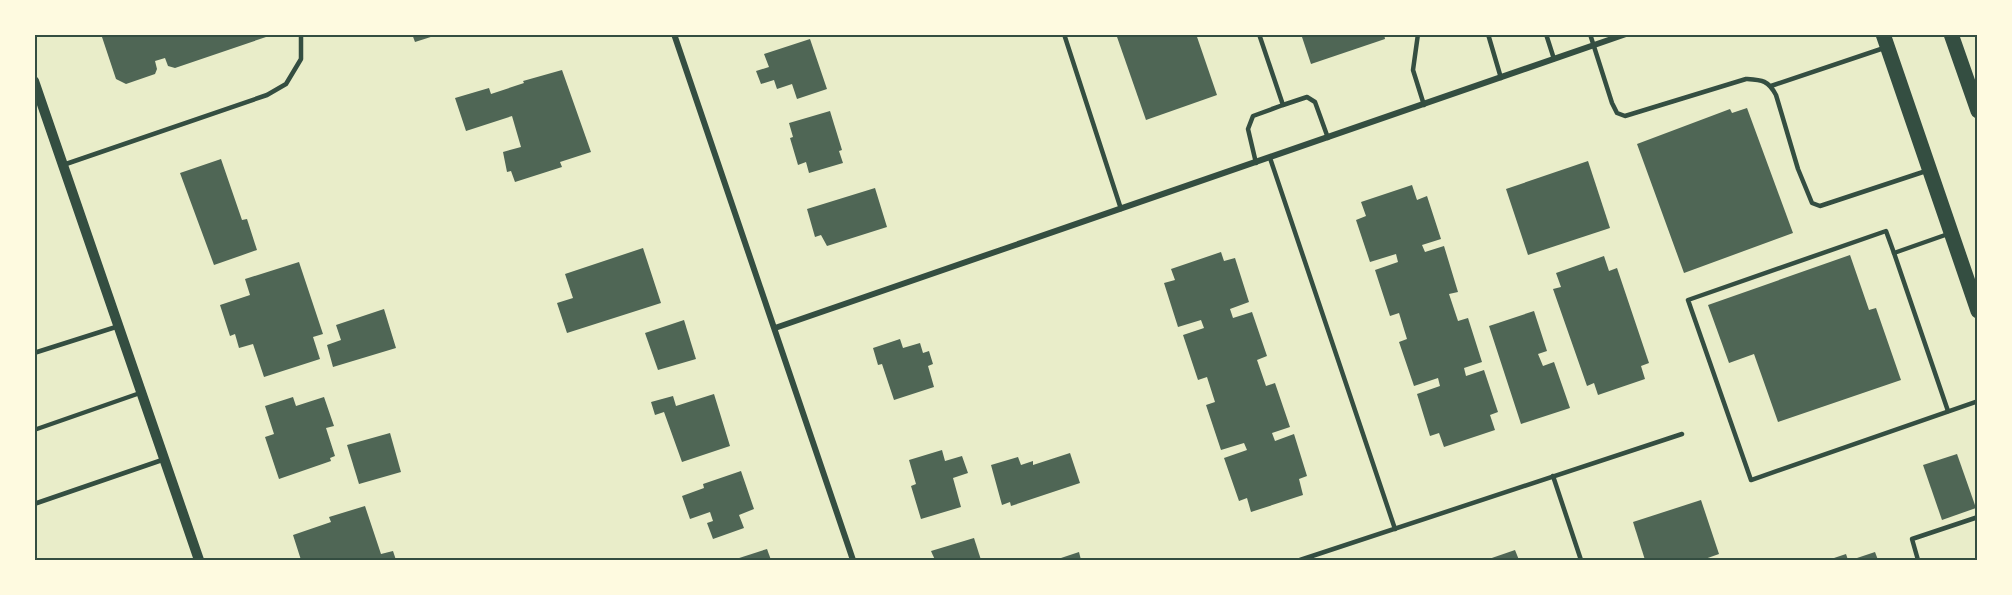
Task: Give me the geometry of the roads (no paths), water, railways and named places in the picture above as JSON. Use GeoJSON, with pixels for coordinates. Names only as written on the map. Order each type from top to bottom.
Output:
{"type":"FeatureCollection","features":[{"type":"Feature","properties":{"kind":"main road"},"geometry":{"type":"LineString","coordinates":[[1951,34],[1977,111]]}},
{"type":"Feature","properties":{"kind":"main road"},"geometry":{"type":"LineString","coordinates":[[1885,41],[1977,311]]}},
{"type":"Feature","properties":{"kind":"street"},"geometry":{"type":"LineString","coordinates":[[674,34],[853,561]]}},
{"type":"Feature","properties":{"kind":"street"},"geometry":{"type":"LineString","coordinates":[[775,328],[1626,34]]}},
{"type":"Feature","properties":{"kind":"street"},"geometry":{"type":"LineString","coordinates":[[34,81],[199,561]]}},
{"type":"Feature","properties":{"kind":"lane"},"geometry":{"type":"LineString","coordinates":[[63,165],[267,95],[286,84],[301,59],[301,34]]}},
{"type":"Feature","properties":{"kind":"lane"},"geometry":{"type":"LineString","coordinates":[[1064,34],[1121,209]]}},
{"type":"Feature","properties":{"kind":"lane"},"geometry":{"type":"LineString","coordinates":[[1259,34],[1283,105]]}},
{"type":"Feature","properties":{"kind":"lane"},"geometry":{"type":"LineString","coordinates":[[1418,34],[1413,70],[1424,105]]}},
{"type":"Feature","properties":{"kind":"lane"},"geometry":{"type":"LineString","coordinates":[[1488,34],[1502,78]]}},
{"type":"Feature","properties":{"kind":"lane"},"geometry":{"type":"LineString","coordinates":[[1546,34],[1554,59]]}},
{"type":"Feature","properties":{"kind":"lane"},"geometry":{"type":"LineString","coordinates":[[1590,34],[1612,103],[1617,113],[1625,116],[1746,79],[1761,80],[1771,86],[1776,95],[1798,169],[1812,203],[1820,206],[1930,170]]}},
{"type":"Feature","properties":{"kind":"lane"},"geometry":{"type":"LineString","coordinates":[[1771,86],[1885,41]]}},
{"type":"Feature","properties":{"kind":"lane"},"geometry":{"type":"LineString","coordinates":[[1257,163],[1248,129],[1253,116],[1283,105],[1307,97],[1316,102],[1328,138]]}},
{"type":"Feature","properties":{"kind":"lane"},"geometry":{"type":"LineString","coordinates":[[1270,158],[1395,529]]}},
{"type":"Feature","properties":{"kind":"lane"},"geometry":{"type":"LineString","coordinates":[[1948,411],[1886,231],[1688,300],[1751,480],[1977,401]]}},
{"type":"Feature","properties":{"kind":"lane"},"geometry":{"type":"LineString","coordinates":[[1893,253],[1951,233]]}},
{"type":"Feature","properties":{"kind":"lane"},"geometry":{"type":"LineString","coordinates":[[34,353],[119,326]]}},
{"type":"Feature","properties":{"kind":"lane"},"geometry":{"type":"LineString","coordinates":[[34,430],[142,392]]}},
{"type":"Feature","properties":{"kind":"lane"},"geometry":{"type":"LineString","coordinates":[[1300,561],[1682,434]]}},
{"type":"Feature","properties":{"kind":"lane"},"geometry":{"type":"LineString","coordinates":[[34,504],[165,459]]}},
{"type":"Feature","properties":{"kind":"lane"},"geometry":{"type":"LineString","coordinates":[[1553,476],[1581,561]]}},
{"type":"Feature","properties":{"kind":"lane"},"geometry":{"type":"LineString","coordinates":[[1918,561],[1911,539],[1977,517]]}}]}
